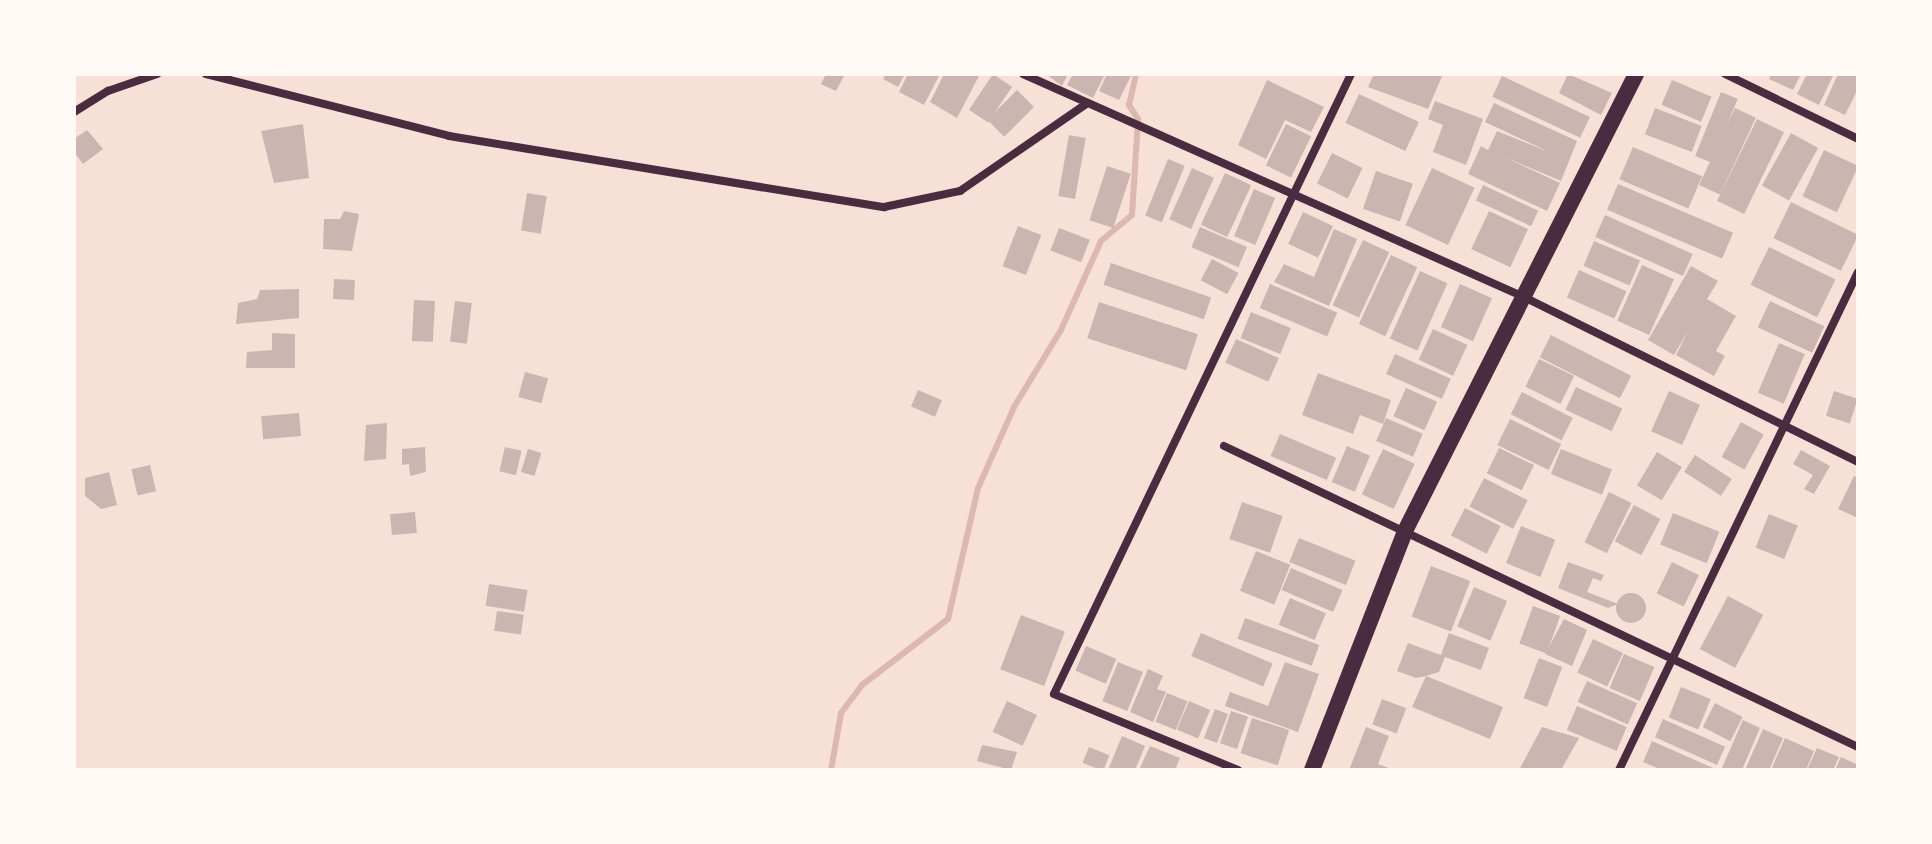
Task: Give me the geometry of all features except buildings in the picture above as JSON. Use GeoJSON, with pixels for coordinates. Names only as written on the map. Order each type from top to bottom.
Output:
{"type":"FeatureCollection","features":[{"type":"Feature","properties":{"kind":"main road"},"geometry":{"type":"LineString","coordinates":[[1312,770],[1405,531],[1636,74]]}},
{"type":"Feature","properties":{"kind":"street"},"geometry":{"type":"LineString","coordinates":[[74,112],[108,91],[157,74]]}},
{"type":"Feature","properties":{"kind":"street"},"geometry":{"type":"LineString","coordinates":[[206,74],[449,136],[884,207],[960,191],[1086,104]]}},
{"type":"Feature","properties":{"kind":"street"},"geometry":{"type":"LineString","coordinates":[[1023,74],[1148,133],[1297,195],[1524,297],[1858,462]]}},
{"type":"Feature","properties":{"kind":"street"},"geometry":{"type":"LineString","coordinates":[[1238,770],[1054,694],[1297,195],[1351,74]]}},
{"type":"Feature","properties":{"kind":"street"},"geometry":{"type":"LineString","coordinates":[[1725,74],[1858,139]]}},
{"type":"Feature","properties":{"kind":"street"},"geometry":{"type":"LineString","coordinates":[[1619,770],[1674,663],[1858,272]]}},
{"type":"Feature","properties":{"kind":"street"},"geometry":{"type":"LineString","coordinates":[[1224,446],[1674,663],[1858,747]]}},
{"type":"Feature","properties":{"kind":"waterway"},"geometry":{"type":"LineString","coordinates":[[831,770],[841,713],[862,685],[948,619],[978,488],[1014,407],[1061,330],[1101,241],[1132,215],[1138,119],[1129,105],[1136,74]]}}]}
